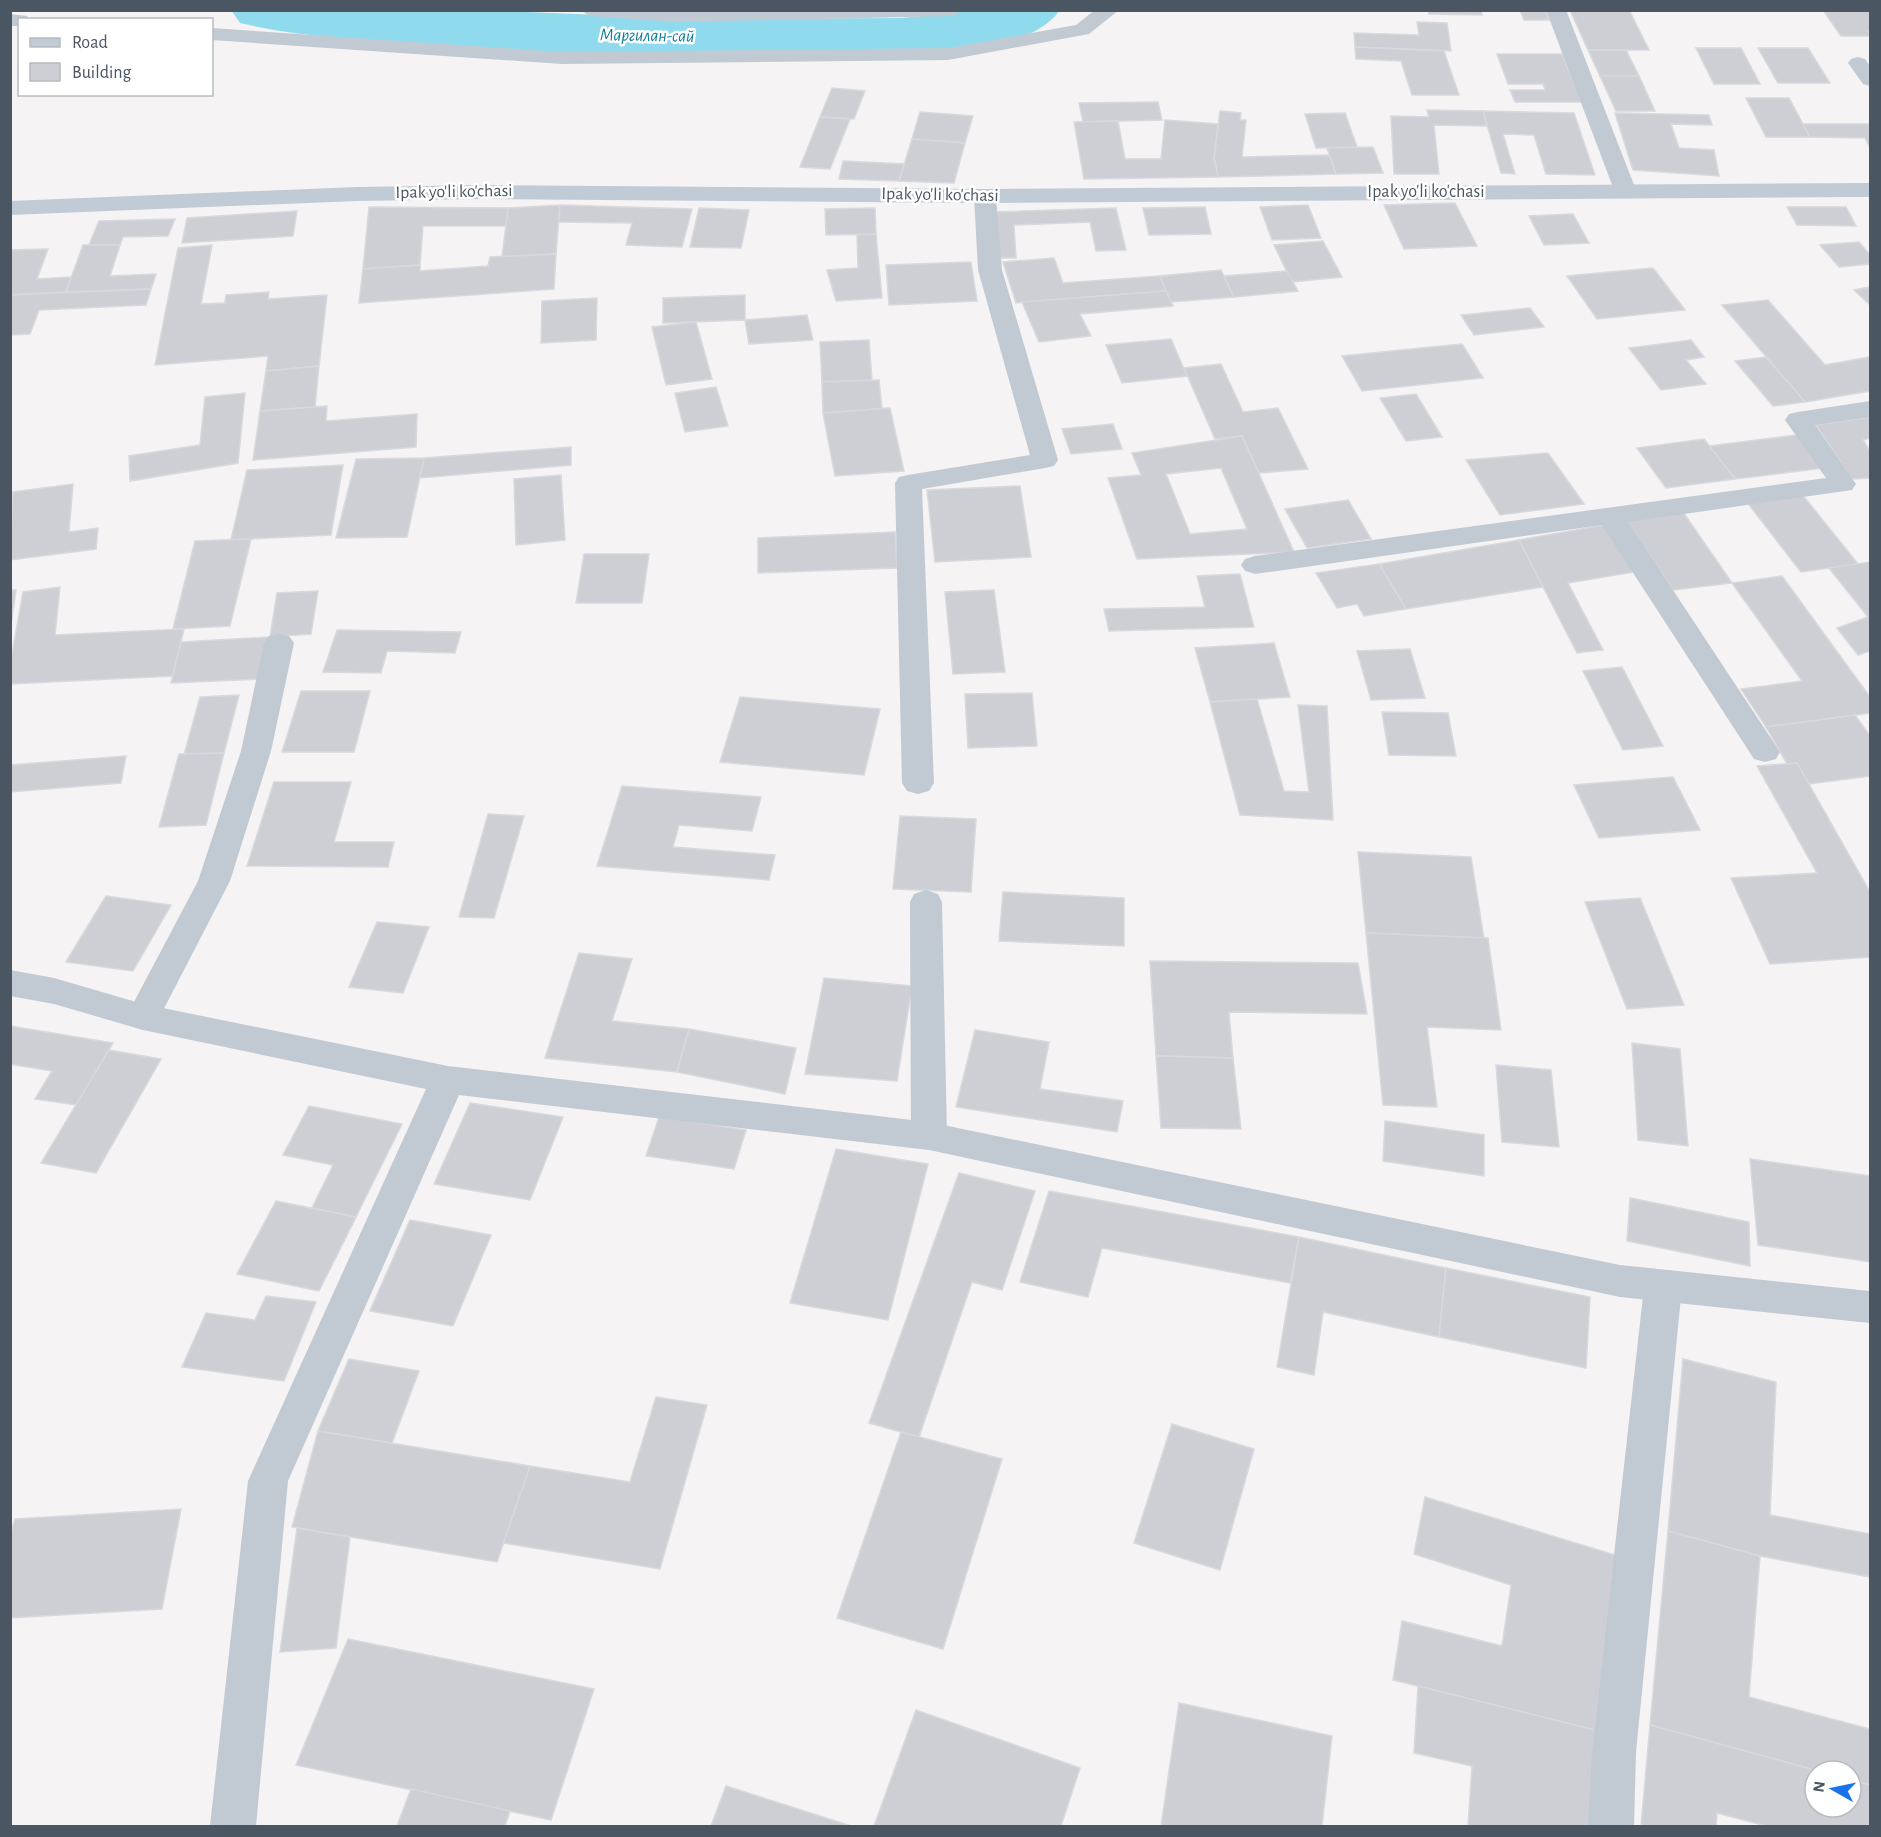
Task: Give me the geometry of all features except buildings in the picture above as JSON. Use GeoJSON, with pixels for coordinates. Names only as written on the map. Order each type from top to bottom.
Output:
{"type":"FeatureCollection","features":[{"type":"Feature","properties":{"kind":"main road","name":"Ipak yo'li ko'chasi"},"geometry":{"type":"LineString","coordinates":[[10,208],[357,194],[484,192],[985,196],[1870,190]]}},
{"type":"Feature","properties":{"kind":"street"},"geometry":{"type":"LineString","coordinates":[[590,10],[677,16],[953,10]]}},
{"type":"Feature","properties":{"kind":"street"},"geometry":{"type":"LineString","coordinates":[[213,34],[562,58],[948,54],[1082,30],[1109,10]]}},
{"type":"Feature","properties":{"kind":"street"},"geometry":{"type":"LineString","coordinates":[[1556,10],[1625,190]]}},
{"type":"Feature","properties":{"kind":"street"},"geometry":{"type":"LineString","coordinates":[[1858,63],[1870,80]]}},
{"type":"Feature","properties":{"kind":"street"},"geometry":{"type":"LineString","coordinates":[[918,783],[908,483],[1045,460],[990,270],[985,196]]}},
{"type":"Feature","properties":{"kind":"street"},"geometry":{"type":"LineString","coordinates":[[1255,565],[1843,484],[1798,420],[1870,409]]}},
{"type":"Feature","properties":{"kind":"street"},"geometry":{"type":"LineString","coordinates":[[1611,516],[1765,752]]}},
{"type":"Feature","properties":{"kind":"street"},"geometry":{"type":"LineString","coordinates":[[143,1017],[214,881],[256,751],[279,643]]}},
{"type":"Feature","properties":{"kind":"street"},"geometry":{"type":"LineString","coordinates":[[926,902],[928,1136]]}},
{"type":"Feature","properties":{"kind":"street"},"geometry":{"type":"LineString","coordinates":[[10,982],[143,1017],[448,1080],[928,1136],[1663,1287],[1870,1307]]}},
{"type":"Feature","properties":{"kind":"street"},"geometry":{"type":"LineString","coordinates":[[232,1827],[268,1481],[448,1080]]}},
{"type":"Feature","properties":{"kind":"street"},"geometry":{"type":"LineString","coordinates":[[1611,1827],[1614,1752],[1663,1287]]}},
{"type":"Feature","properties":{"kind":"waterway","name":"Маргилан-сай"},"geometry":{"type":"LineString","coordinates":[[262,10],[489,30],[649,38],[929,36],[981,28],[1006,21],[1029,10]]}}]}
